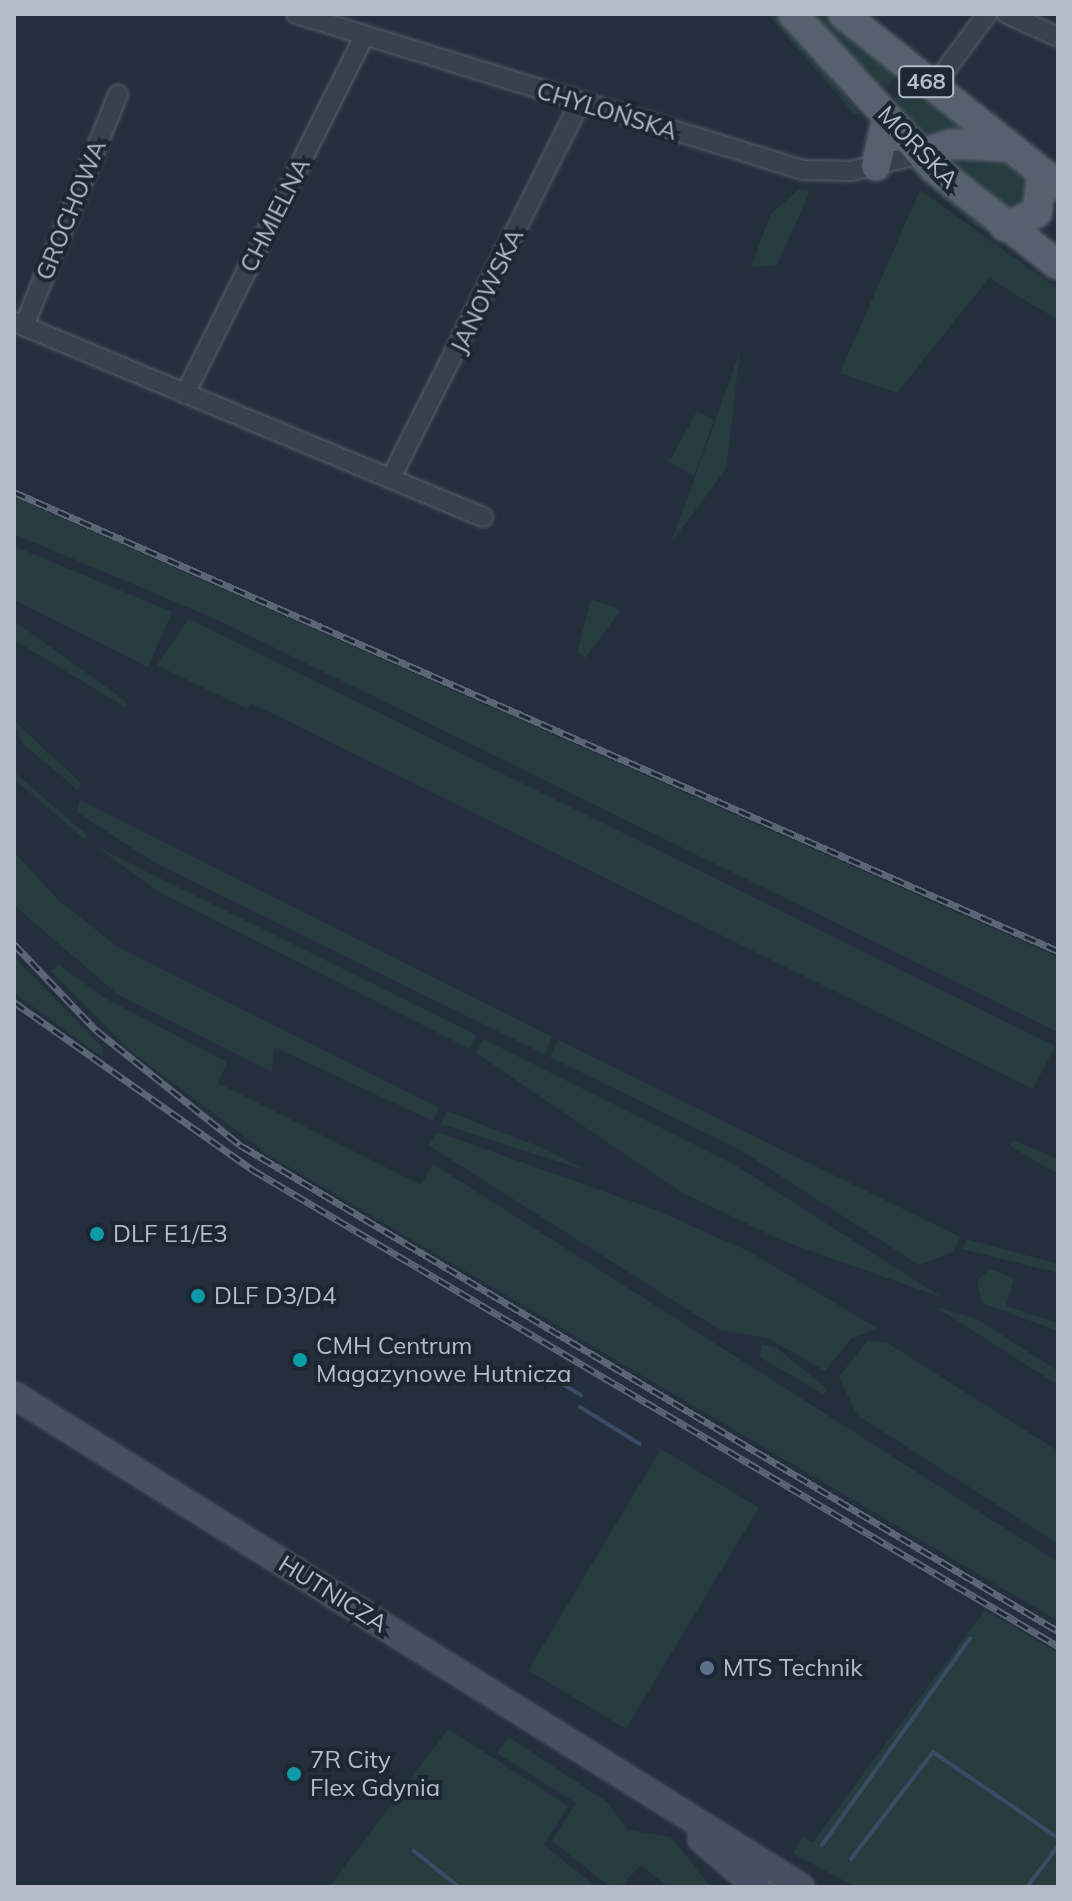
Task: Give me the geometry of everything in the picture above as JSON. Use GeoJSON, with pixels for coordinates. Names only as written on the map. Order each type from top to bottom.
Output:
{"type":"FeatureCollection","features":[{"type":"Feature","properties":{"kind":"main road","name":"MORSKA"},"geometry":{"type":"LineString","coordinates":[[793,14],[921,154],[1005,227],[1058,265]]}},
{"type":"Feature","properties":{"kind":"main road","name":"MORSKA"},"geometry":{"type":"LineString","coordinates":[[843,14],[1050,179]]}},
{"type":"Feature","properties":{"kind":"main road"},"geometry":{"type":"LineString","coordinates":[[876,166],[887,117]]}},
{"type":"Feature","properties":{"kind":"main road"},"geometry":{"type":"LineString","coordinates":[[921,154],[951,144],[1010,147]]}},
{"type":"Feature","properties":{"kind":"main road"},"geometry":{"type":"LineString","coordinates":[[1005,227],[1037,213],[1050,179]]}},
{"type":"Feature","properties":{"kind":"main road","name":"HUTNICZA"},"geometry":{"type":"LineString","coordinates":[[14,1395],[801,1887]]}},
{"type":"Feature","properties":{"kind":"main road","name":"HUTNICZA"},"geometry":{"type":"LineString","coordinates":[[651,1795],[757,1887]]}},
{"type":"Feature","properties":{"kind":"street","name":"CHYLOŃSKA"},"geometry":{"type":"LineString","coordinates":[[296,14],[803,170],[876,166],[921,154]]}},
{"type":"Feature","properties":{"kind":"street"},"geometry":{"type":"LineString","coordinates":[[933,87],[987,14]]}},
{"type":"Feature","properties":{"kind":"street"},"geometry":{"type":"LineString","coordinates":[[1007,14],[1058,37]]}},
{"type":"Feature","properties":{"kind":"street","name":"CHMIELNA"},"geometry":{"type":"LineString","coordinates":[[185,394],[364,36]]}},
{"type":"Feature","properties":{"kind":"street","name":"GROCHOWA"},"geometry":{"type":"LineString","coordinates":[[19,324],[118,94]]}},
{"type":"Feature","properties":{"kind":"street","name":"JANOWSKA"},"geometry":{"type":"LineString","coordinates":[[391,478],[580,102]]}},
{"type":"Feature","properties":{"kind":"street"},"geometry":{"type":"LineString","coordinates":[[19,324],[483,517]]}},
{"type":"Feature","properties":{"kind":"green space"},"geometry":{"type":"Polygon","coordinates":[[[767,14],[779,14],[860,114],[854,114],[767,14]]]}},
{"type":"Feature","properties":{"kind":"green space"},"geometry":{"type":"Polygon","coordinates":[[[807,14],[828,14],[899,72],[880,95],[807,14]]]}},
{"type":"Feature","properties":{"kind":"green space"},"geometry":{"type":"Polygon","coordinates":[[[911,82],[969,131],[920,141],[889,106],[911,82]]]}},
{"type":"Feature","properties":{"kind":"green space"},"geometry":{"type":"Polygon","coordinates":[[[953,149],[1000,159],[1028,181],[1034,201],[1012,217],[939,159],[953,149]]]}},
{"type":"Feature","properties":{"kind":"green space"},"geometry":{"type":"Polygon","coordinates":[[[908,168],[919,170],[1021,251],[973,224],[908,168]]]}},
{"type":"Feature","properties":{"kind":"green space"},"geometry":{"type":"Polygon","coordinates":[[[799,189],[810,191],[777,265],[751,267],[770,215],[799,189]]]}},
{"type":"Feature","properties":{"kind":"green space"},"geometry":{"type":"Polygon","coordinates":[[[920,190],[1058,289],[1058,320],[989,278],[897,393],[840,373],[920,190]]]}},
{"type":"Feature","properties":{"kind":"green space"},"geometry":{"type":"Polygon","coordinates":[[[740,352],[726,469],[671,543],[682,513],[740,352]]]}},
{"type":"Feature","properties":{"kind":"green space"},"geometry":{"type":"Polygon","coordinates":[[[697,411],[714,420],[694,476],[669,462],[697,411]]]}},
{"type":"Feature","properties":{"kind":"green space"},"geometry":{"type":"Polygon","coordinates":[[[14,497],[1058,957],[1058,1032],[218,620],[14,534],[14,497]]]}},
{"type":"Feature","properties":{"kind":"green space"},"geometry":{"type":"Polygon","coordinates":[[[14,546],[172,612],[148,667],[14,600],[14,546]]]}},
{"type":"Feature","properties":{"kind":"green space"},"geometry":{"type":"Polygon","coordinates":[[[591,599],[621,610],[585,658],[577,653],[591,599]]]}},
{"type":"Feature","properties":{"kind":"green space"},"geometry":{"type":"Polygon","coordinates":[[[189,619],[1055,1046],[1033,1089],[251,703],[247,709],[157,665],[189,619]]]}},
{"type":"Feature","properties":{"kind":"green space"},"geometry":{"type":"Polygon","coordinates":[[[14,621],[127,702],[125,707],[14,640],[14,621]]]}},
{"type":"Feature","properties":{"kind":"green space"},"geometry":{"type":"Polygon","coordinates":[[[14,721],[81,783],[78,790],[21,742],[14,721]]]}},
{"type":"Feature","properties":{"kind":"green space"},"geometry":{"type":"Polygon","coordinates":[[[14,772],[86,834],[88,842],[14,779],[14,772]]]}},
{"type":"Feature","properties":{"kind":"green space"},"geometry":{"type":"Polygon","coordinates":[[[80,800],[552,1037],[544,1054],[155,863],[77,812],[80,800]]]}},
{"type":"Feature","properties":{"kind":"green space"},"geometry":{"type":"Polygon","coordinates":[[[95,846],[476,1035],[470,1049],[161,893],[95,846]]]}},
{"type":"Feature","properties":{"kind":"green space"},"geometry":{"type":"Polygon","coordinates":[[[14,852],[59,901],[118,947],[439,1108],[433,1121],[274,1047],[272,1072],[117,994],[14,905],[14,852]]]}},
{"type":"Feature","properties":{"kind":"green space"},"geometry":{"type":"Polygon","coordinates":[[[14,957],[103,1048],[103,1058],[14,993],[14,957]]]}},
{"type":"Feature","properties":{"kind":"green space"},"geometry":{"type":"Polygon","coordinates":[[[58,964],[103,997],[227,1062],[218,1083],[421,1185],[433,1164],[1058,1562],[1058,1621],[267,1154],[132,1052],[51,971],[58,964]]]}},
{"type":"Feature","properties":{"kind":"green space"},"geometry":{"type":"Polygon","coordinates":[[[483,1039],[735,1165],[943,1298],[783,1241],[681,1192],[476,1053],[483,1039]]]}},
{"type":"Feature","properties":{"kind":"green space"},"geometry":{"type":"Polygon","coordinates":[[[558,1040],[960,1237],[953,1252],[919,1265],[742,1151],[550,1057],[558,1040]]]}},
{"type":"Feature","properties":{"kind":"green space"},"geometry":{"type":"Polygon","coordinates":[[[447,1111],[540,1147],[588,1171],[441,1124],[447,1111]]]}},
{"type":"Feature","properties":{"kind":"green space"},"geometry":{"type":"Polygon","coordinates":[[[437,1132],[656,1210],[752,1253],[877,1328],[851,1339],[825,1371],[768,1338],[720,1330],[428,1145],[437,1132]]]}},
{"type":"Feature","properties":{"kind":"green space"},"geometry":{"type":"Polygon","coordinates":[[[1013,1140],[1058,1159],[1058,1174],[1010,1146],[1013,1140]]]}},
{"type":"Feature","properties":{"kind":"green space"},"geometry":{"type":"Polygon","coordinates":[[[967,1239],[1058,1264],[1058,1273],[962,1249],[967,1239]]]}},
{"type":"Feature","properties":{"kind":"green space"},"geometry":{"type":"Polygon","coordinates":[[[990,1269],[1014,1278],[1006,1306],[1058,1323],[1058,1331],[982,1303],[977,1281],[990,1269]]]}},
{"type":"Feature","properties":{"kind":"green space"},"geometry":{"type":"Polygon","coordinates":[[[936,1307],[977,1319],[1058,1371],[1058,1385],[936,1307]]]}},
{"type":"Feature","properties":{"kind":"green space"},"geometry":{"type":"Polygon","coordinates":[[[867,1341],[886,1342],[1058,1451],[1058,1544],[857,1415],[839,1377],[867,1341]]]}},
{"type":"Feature","properties":{"kind":"green space"},"geometry":{"type":"Polygon","coordinates":[[[761,1344],[777,1348],[827,1389],[823,1394],[760,1357],[761,1344]]]}},
{"type":"Feature","properties":{"kind":"green space"},"geometry":{"type":"Polygon","coordinates":[[[661,1449],[759,1508],[626,1729],[528,1670],[661,1449]]]}},
{"type":"Feature","properties":{"kind":"green space"},"geometry":{"type":"Polygon","coordinates":[[[985,1610],[1058,1653],[1058,1887],[856,1887],[794,1854],[802,1836],[813,1842],[985,1610]]]}},
{"type":"Feature","properties":{"kind":"green space"},"geometry":{"type":"Polygon","coordinates":[[[448,1729],[568,1806],[544,1845],[596,1887],[329,1887],[448,1729]]]}},
{"type":"Feature","properties":{"kind":"green space"},"geometry":{"type":"Polygon","coordinates":[[[509,1737],[607,1802],[628,1830],[671,1837],[711,1887],[668,1887],[641,1865],[620,1887],[610,1887],[552,1841],[576,1803],[497,1753],[509,1737]]]}},
{"type":"Feature","properties":{"kind":"waterway"},"geometry":{"type":"LineString","coordinates":[[534,1367],[581,1395]]}},
{"type":"Feature","properties":{"kind":"waterway"},"geometry":{"type":"LineString","coordinates":[[580,1407],[640,1444]]}},
{"type":"Feature","properties":{"kind":"waterway"},"geometry":{"type":"LineString","coordinates":[[822,1845],[970,1638]]}},
{"type":"Feature","properties":{"kind":"waterway"},"geometry":{"type":"LineString","coordinates":[[851,1859],[933,1752],[1058,1838]]}},
{"type":"Feature","properties":{"kind":"waterway"},"geometry":{"type":"LineString","coordinates":[[1027,1887],[1058,1846]]}},
{"type":"Feature","properties":{"kind":"waterway"},"geometry":{"type":"LineString","coordinates":[[414,1851],[459,1887]]}},
{"type":"Feature","properties":{"kind":"railway"},"geometry":{"type":"LineString","coordinates":[[14,492],[1058,951]]}},
{"type":"Feature","properties":{"kind":"railway"},"geometry":{"type":"LineString","coordinates":[[14,944],[96,1030],[240,1145],[1058,1631]]}},
{"type":"Feature","properties":{"kind":"railway"},"geometry":{"type":"LineString","coordinates":[[14,1002],[253,1170],[1058,1646]]}},
{"type":"Feature","properties":{"kind":"place","name":"DLF E1/E3"},"geometry":{"type":"Point","coordinates":[97,1234]}},
{"type":"Feature","properties":{"kind":"place","name":"DLF D3/D4"},"geometry":{"type":"Point","coordinates":[198,1296]}},
{"type":"Feature","properties":{"kind":"place","name":"CMH Centrum Magazynowe Hutnicza"},"geometry":{"type":"Point","coordinates":[300,1360]}},
{"type":"Feature","properties":{"kind":"place","name":"MTS Technik"},"geometry":{"type":"Point","coordinates":[707,1668]}},
{"type":"Feature","properties":{"kind":"place","name":"7R City Flex Gdynia"},"geometry":{"type":"Point","coordinates":[294,1774]}}]}
